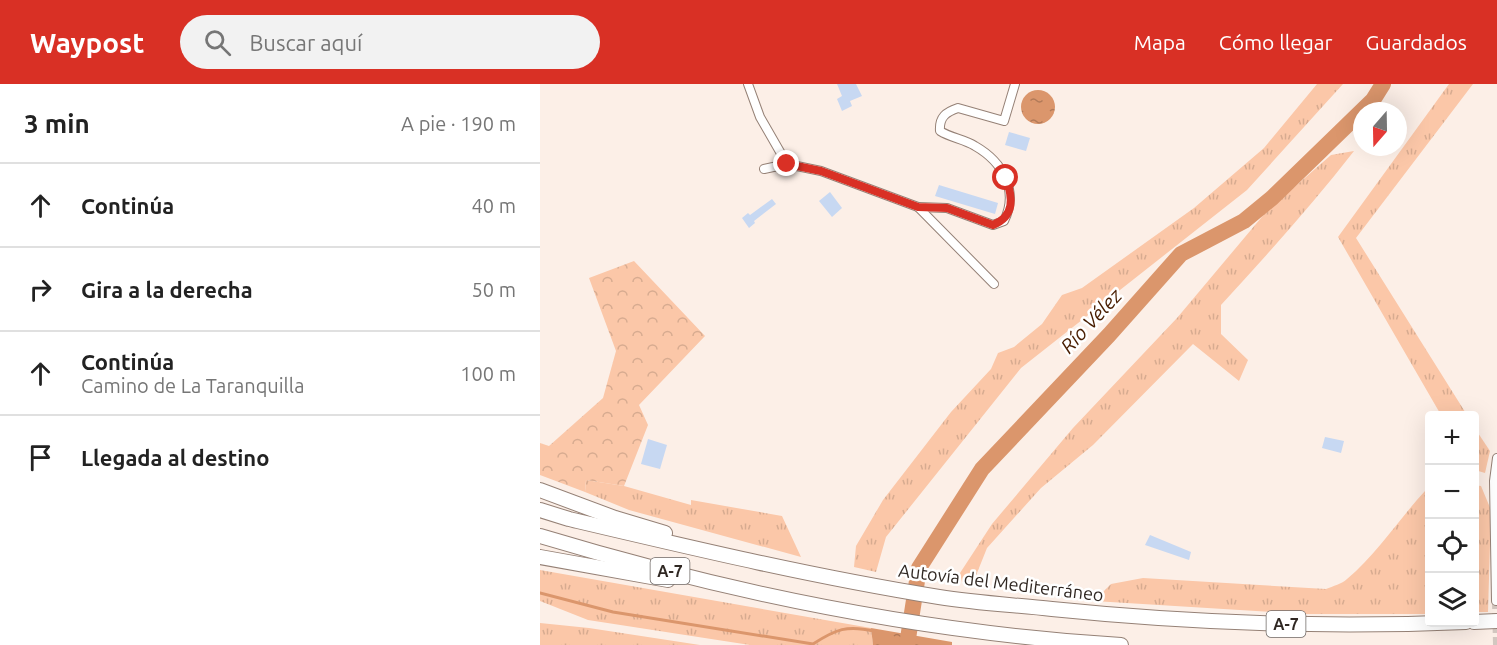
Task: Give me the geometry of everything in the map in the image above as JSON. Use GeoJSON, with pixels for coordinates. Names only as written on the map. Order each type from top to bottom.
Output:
{"type":"FeatureCollection","features":[{"type":"Feature","properties":{"kind":"highway"},"geometry":{"type":"LineString","coordinates":[[540,490],[615,518],[770,566]]}},
{"type":"Feature","properties":{"kind":"highway","name":"Autovía del Mediterráneo"},"geometry":{"type":"LineString","coordinates":[[540,510],[569,519],[770,566],[942,597],[1107,614],[1290,625],[1425,624]]}},
{"type":"Feature","properties":{"kind":"highway","name":"A-7"},"geometry":{"type":"LineString","coordinates":[[540,536],[613,558],[800,603],[937,626],[1121,645]]}},
{"type":"Feature","properties":{"kind":"highway"},"geometry":{"type":"LineString","coordinates":[[540,557],[800,603]]}},
{"type":"Feature","properties":{"kind":"highway"},"geometry":{"type":"LineString","coordinates":[[1479,622],[1497,621]]}},
{"type":"Feature","properties":{"kind":"street"},"geometry":{"type":"LineString","coordinates":[[748,84],[760,117],[787,164]]}},
{"type":"Feature","properties":{"kind":"street"},"geometry":{"type":"LineString","coordinates":[[764,169],[787,164],[821,171],[918,207],[947,208],[993,225],[1004,221],[1009,211],[1012,195],[1006,178],[998,166],[975,146],[940,131],[940,120],[958,108],[1004,121],[1015,84]]}},
{"type":"Feature","properties":{"kind":"street"},"geometry":{"type":"LineString","coordinates":[[918,207],[994,284]]}},
{"type":"Feature","properties":{"kind":"street"},"geometry":{"type":"LineString","coordinates":[[1496,601],[1494,481],[1497,458]]}},
{"type":"Feature","properties":{"kind":"green space"},"geometry":{"type":"Polygon","coordinates":[[[1317,84],[1343,84],[1247,190],[1021,368],[886,537],[876,572],[854,567],[856,546],[883,500],[951,412],[991,369],[998,353],[1014,347],[1042,324],[1062,295],[1082,288],[1194,208],[1264,148],[1317,84]]]}},
{"type":"Feature","properties":{"kind":"green space"},"geometry":{"type":"Polygon","coordinates":[[[1449,84],[1473,84],[1356,238],[1464,411],[1439,411],[1338,237],[1397,156],[1407,156],[1407,142],[1449,84]]]}},
{"type":"Feature","properties":{"kind":"green space"},"geometry":{"type":"Polygon","coordinates":[[[1353,151],[1289,230],[1221,305],[1221,334],[1248,360],[1239,381],[1193,344],[1093,445],[1041,488],[987,548],[973,583],[962,582],[960,573],[992,524],[1073,428],[1177,318],[1266,212],[1331,155],[1353,151]]]}},
{"type":"Feature","properties":{"kind":"green space"},"geometry":{"type":"Polygon","coordinates":[[[634,261],[705,336],[639,405],[648,425],[624,486],[586,480],[585,492],[540,475],[540,443],[549,446],[603,398],[616,351],[589,278],[634,261]]]}},
{"type":"Feature","properties":{"kind":"green space"},"geometry":{"type":"Polygon","coordinates":[[[1479,434],[1490,451],[1485,473],[1479,471],[1479,434]]]}},
{"type":"Feature","properties":{"kind":"green space"},"geometry":{"type":"Polygon","coordinates":[[[586,480],[624,486],[691,505],[691,500],[782,516],[801,557],[629,510],[585,492],[586,480]]]}},
{"type":"Feature","properties":{"kind":"green space"},"geometry":{"type":"Polygon","coordinates":[[[1479,486],[1491,510],[1488,612],[1479,612],[1479,486]]]}},
{"type":"Feature","properties":{"kind":"green space"},"geometry":{"type":"Polygon","coordinates":[[[1425,491],[1425,614],[1303,614],[1094,601],[1111,584],[1143,578],[1326,589],[1343,582],[1358,569],[1425,491]]]}},
{"type":"Feature","properties":{"kind":"green space"},"geometry":{"type":"Polygon","coordinates":[[[540,570],[871,628],[873,645],[750,645],[588,620],[540,601],[540,570]]]}},
{"type":"Feature","properties":{"kind":"green space"},"geometry":{"type":"Polygon","coordinates":[[[540,623],[589,628],[700,645],[540,645],[540,623]]]}},
{"type":"Feature","properties":{"kind":"water"},"geometry":{"type":"Polygon","coordinates":[[[1038,90],[1050,95],[1055,107],[1050,119],[1038,124],[1026,119],[1021,107],[1026,95],[1038,90]]]}},
{"type":"Feature","properties":{"kind":"water"},"geometry":{"type":"Polygon","coordinates":[[[871,628],[952,642],[952,645],[873,645],[871,628]]]}},
{"type":"Feature","properties":{"kind":"building"},"geometry":{"type":"Polygon","coordinates":[[[837,84],[856,84],[862,96],[850,101],[852,106],[842,111],[837,99],[842,96],[837,84]]]}},
{"type":"Feature","properties":{"kind":"building"},"geometry":{"type":"Polygon","coordinates":[[[1009,132],[1030,138],[1026,151],[1005,145],[1009,132]]]}},
{"type":"Feature","properties":{"kind":"building"},"geometry":{"type":"Polygon","coordinates":[[[939,185],[998,203],[995,214],[935,196],[939,185]]]}},
{"type":"Feature","properties":{"kind":"building"},"geometry":{"type":"Polygon","coordinates":[[[830,192],[842,208],[832,217],[819,201],[830,192]]]}},
{"type":"Feature","properties":{"kind":"building"},"geometry":{"type":"Polygon","coordinates":[[[772,199],[776,204],[754,221],[755,223],[749,228],[742,218],[772,199]]]}},
{"type":"Feature","properties":{"kind":"building"},"geometry":{"type":"Polygon","coordinates":[[[1325,437],[1344,441],[1341,453],[1322,448],[1325,437]]]}},
{"type":"Feature","properties":{"kind":"building"},"geometry":{"type":"Polygon","coordinates":[[[648,439],[667,445],[660,469],[641,464],[648,439]]]}},
{"type":"Feature","properties":{"kind":"building"},"geometry":{"type":"Polygon","coordinates":[[[1150,535],[1191,552],[1189,560],[1145,545],[1150,535]]]}},
{"type":"Feature","properties":{"kind":"waterway","name":"Río Vélez"},"geometry":{"type":"LineString","coordinates":[[907,645],[919,568],[982,469],[1109,335],[1181,254],[1244,221],[1272,198],[1373,100],[1383,84]]}},
{"type":"Feature","properties":{"kind":"waterway"},"geometry":{"type":"LineString","coordinates":[[540,593],[613,612],[813,644],[842,630],[856,628],[874,631]]}},
{"type":"Feature","properties":{"kind":"tunnel"},"geometry":{"type":"LineString","coordinates":[[1496,601],[1497,645]]}},
{"type":"Feature","properties":{"kind":"route"},"geometry":{"type":"LineString","coordinates":[[787,164],[821,171],[918,207],[947,208],[993,225],[1004,221],[1009,211],[1012,195],[1006,178]]}}]}
